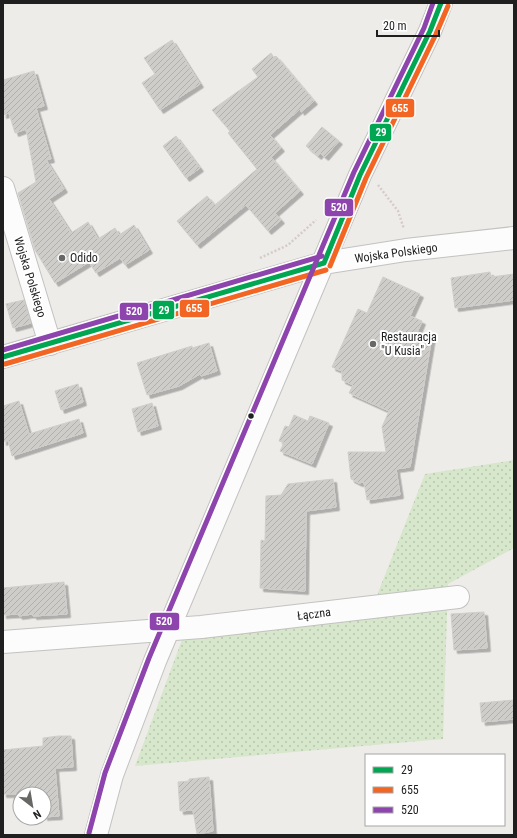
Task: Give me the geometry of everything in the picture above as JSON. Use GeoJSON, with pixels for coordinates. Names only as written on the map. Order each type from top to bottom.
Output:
{"type":"FeatureCollection","features":[{"type":"Feature","properties":{"kind":"street"},"geometry":{"type":"LineString","coordinates":[[96,835],[112,775],[169,629],[360,175],[430,31],[441,3]]}},
{"type":"Feature","properties":{"kind":"street","name":"Wojska Polskiego"},"geometry":{"type":"LineString","coordinates":[[3,188],[50,344]]}},
{"type":"Feature","properties":{"kind":"street","name":"Wojska Polskiego"},"geometry":{"type":"LineString","coordinates":[[3,357],[324,263],[411,250],[514,238]]}},
{"type":"Feature","properties":{"kind":"street","name":"Łączna"},"geometry":{"type":"LineString","coordinates":[[3,642],[201,627],[458,597]]}},
{"type":"Feature","properties":{"kind":"path"},"geometry":{"type":"LineString","coordinates":[[375,181],[398,211],[405,233]]}},
{"type":"Feature","properties":{"kind":"path"},"geometry":{"type":"LineString","coordinates":[[254,259],[288,245],[315,222],[319,215]]}},
{"type":"Feature","properties":{"kind":"green space"},"geometry":{"type":"Polygon","coordinates":[[[514,460],[514,548],[448,584],[443,739],[135,766],[183,637],[371,617],[379,590],[425,474],[514,460]]]}},
{"type":"Feature","properties":{"kind":"building"},"geometry":{"type":"Polygon","coordinates":[[[172,40],[200,84],[160,110],[142,83],[155,74],[144,58],[172,40]]]}},
{"type":"Feature","properties":{"kind":"building"},"geometry":{"type":"Polygon","coordinates":[[[271,53],[274,58],[276,56],[314,101],[301,112],[300,109],[270,135],[281,148],[271,157],[300,191],[275,213],[281,220],[268,231],[246,205],[197,245],[177,221],[207,196],[215,205],[257,169],[228,133],[230,131],[212,110],[258,77],[252,69],[271,53]]]}},
{"type":"Feature","properties":{"kind":"building"},"geometry":{"type":"Polygon","coordinates":[[[34,71],[44,106],[36,108],[51,159],[46,160],[64,189],[49,199],[71,233],[88,222],[98,239],[115,228],[119,235],[134,225],[149,250],[125,265],[120,258],[96,273],[89,262],[55,283],[35,250],[18,193],[36,182],[26,129],[15,133],[9,113],[3,115],[3,80],[34,71]]]}},
{"type":"Feature","properties":{"kind":"building"},"geometry":{"type":"Polygon","coordinates":[[[322,127],[339,141],[325,157],[320,153],[318,156],[306,146],[322,127]]]}},
{"type":"Feature","properties":{"kind":"building"},"geometry":{"type":"Polygon","coordinates":[[[176,136],[200,168],[186,178],[163,146],[176,136]]]}},
{"type":"Feature","properties":{"kind":"building"},"geometry":{"type":"Polygon","coordinates":[[[490,272],[491,277],[514,274],[514,300],[455,308],[451,278],[490,272]]]}},
{"type":"Feature","properties":{"kind":"building"},"geometry":{"type":"Polygon","coordinates":[[[383,277],[420,294],[410,316],[422,321],[417,333],[432,336],[410,467],[396,469],[400,495],[367,500],[364,482],[359,483],[351,479],[348,452],[386,452],[382,427],[389,411],[349,393],[353,385],[342,380],[342,371],[332,367],[358,309],[367,313],[383,277]]]}},
{"type":"Feature","properties":{"kind":"building"},"geometry":{"type":"Polygon","coordinates":[[[24,300],[31,323],[13,328],[6,304],[24,300]]]}},
{"type":"Feature","properties":{"kind":"building"},"geometry":{"type":"Polygon","coordinates":[[[209,343],[217,371],[201,376],[200,374],[179,386],[147,395],[137,363],[192,346],[192,348],[209,343]]]}},
{"type":"Feature","properties":{"kind":"building"},"geometry":{"type":"Polygon","coordinates":[[[78,384],[83,402],[61,410],[55,391],[78,384]]]}},
{"type":"Feature","properties":{"kind":"building"},"geometry":{"type":"Polygon","coordinates":[[[19,401],[29,434],[79,419],[83,433],[12,456],[8,440],[3,442],[3,406],[19,401]]]}},
{"type":"Feature","properties":{"kind":"building"},"geometry":{"type":"Polygon","coordinates":[[[152,403],[158,426],[138,432],[132,409],[152,403]]]}},
{"type":"Feature","properties":{"kind":"building"},"geometry":{"type":"Polygon","coordinates":[[[294,415],[308,421],[310,416],[329,423],[312,464],[280,451],[284,443],[279,441],[285,426],[289,427],[294,415]]]}},
{"type":"Feature","properties":{"kind":"building"},"geometry":{"type":"Polygon","coordinates":[[[333,479],[336,507],[306,511],[305,591],[260,588],[261,540],[265,541],[266,496],[281,495],[288,484],[333,479]]]}},
{"type":"Feature","properties":{"kind":"building"},"geometry":{"type":"Polygon","coordinates":[[[64,582],[67,614],[33,616],[33,614],[19,616],[18,614],[3,615],[3,588],[64,582]]]}},
{"type":"Feature","properties":{"kind":"building"},"geometry":{"type":"Polygon","coordinates":[[[484,612],[487,648],[454,650],[451,614],[484,612]]]}},
{"type":"Feature","properties":{"kind":"building"},"geometry":{"type":"Polygon","coordinates":[[[514,700],[514,719],[482,722],[480,703],[514,700]]]}},
{"type":"Feature","properties":{"kind":"building"},"geometry":{"type":"Polygon","coordinates":[[[71,736],[73,767],[55,768],[59,816],[52,816],[52,786],[12,786],[12,794],[3,794],[3,750],[43,746],[43,738],[71,736]]]}},
{"type":"Feature","properties":{"kind":"building"},"geometry":{"type":"Polygon","coordinates":[[[209,777],[213,831],[197,834],[193,810],[180,811],[178,782],[189,781],[189,779],[209,777]]]}},
{"type":"Feature","properties":{"kind":"transit line","name":"520"},"geometry":{"type":"LineString","coordinates":[[89,833],[105,773],[149,658],[354,172],[424,28],[433,3]]}},
{"type":"Feature","properties":{"kind":"transit line","name":"29"},"geometry":{"type":"LineString","coordinates":[[324,263],[360,175],[430,31],[441,3]]}},
{"type":"Feature","properties":{"kind":"transit line","name":"655"},"geometry":{"type":"LineString","coordinates":[[330,266],[366,178],[436,34],[448,6]]}},
{"type":"Feature","properties":{"kind":"transit line","name":"520"},"geometry":{"type":"LineString","coordinates":[[3,350],[322,256]]}},
{"type":"Feature","properties":{"kind":"transit line","name":"29"},"geometry":{"type":"LineString","coordinates":[[3,357],[324,263]]}},
{"type":"Feature","properties":{"kind":"transit line","name":"655"},"geometry":{"type":"LineString","coordinates":[[5,364],[326,270]]}},
{"type":"Feature","properties":{"kind":"place","name":"Odido"},"geometry":{"type":"Point","coordinates":[62,258]}},
{"type":"Feature","properties":{"kind":"place","name":"Restauracja \"U Kusia\""},"geometry":{"type":"Point","coordinates":[373,344]}}]}
